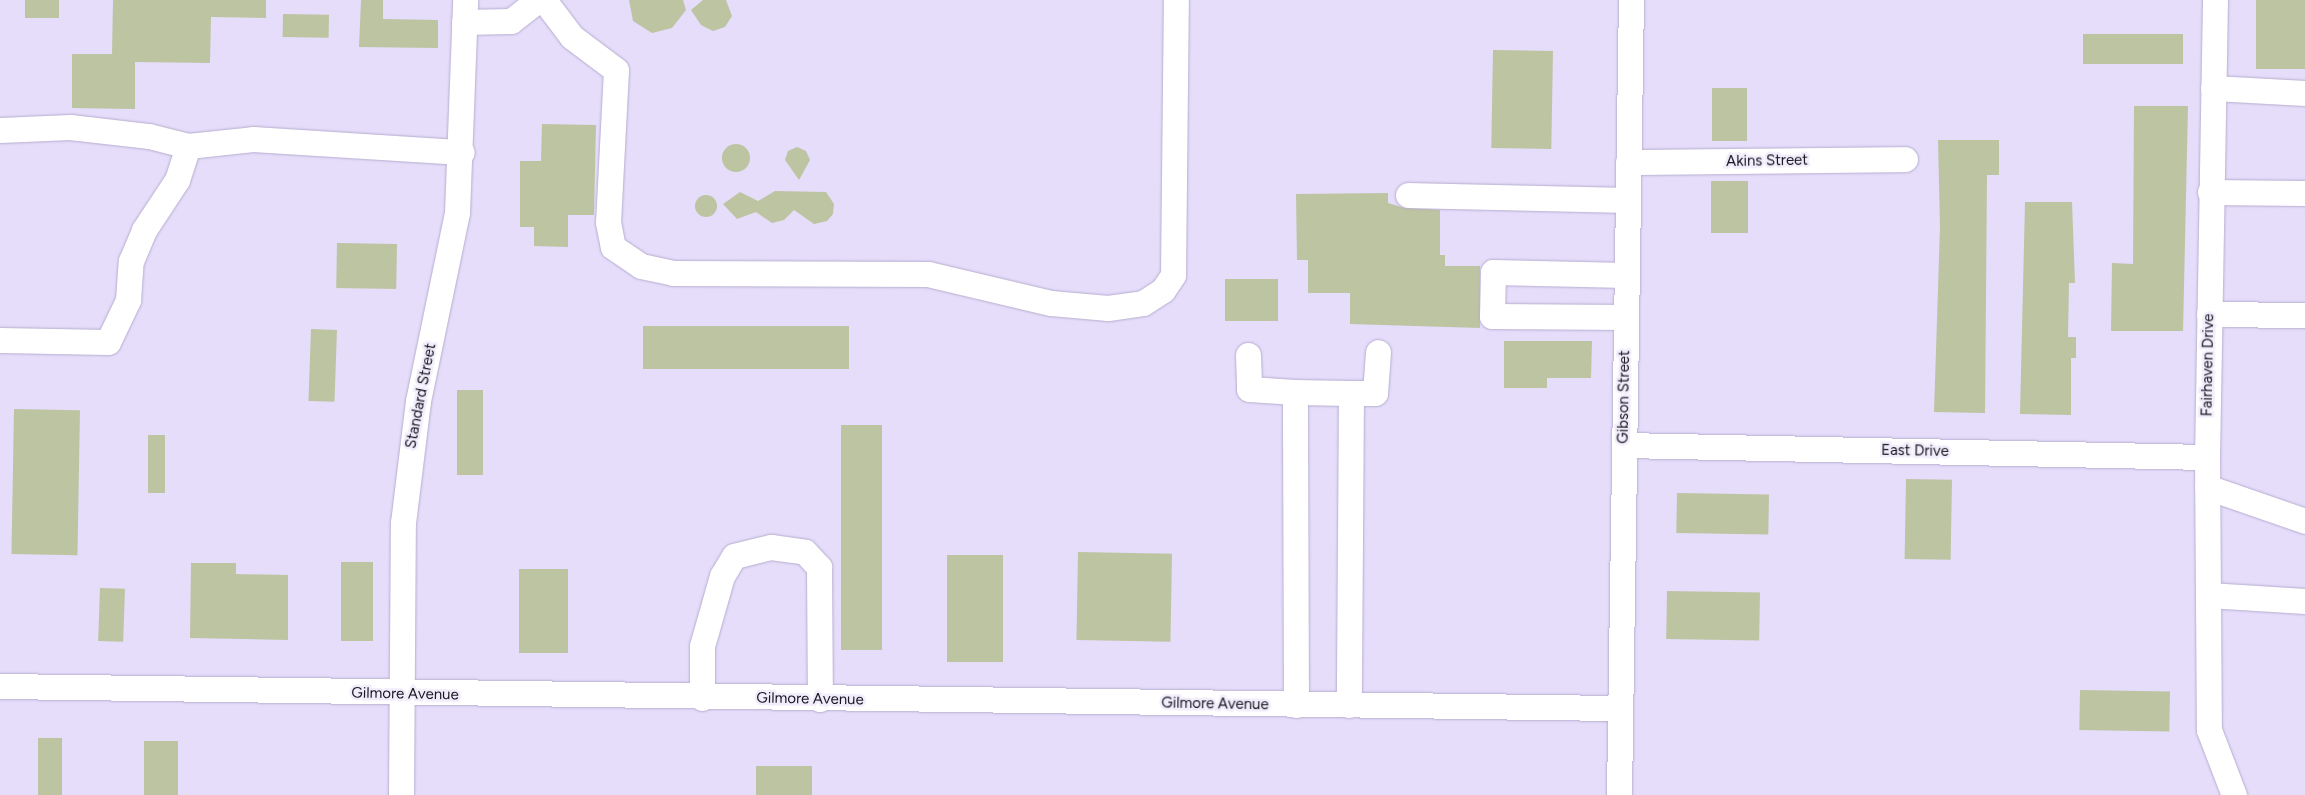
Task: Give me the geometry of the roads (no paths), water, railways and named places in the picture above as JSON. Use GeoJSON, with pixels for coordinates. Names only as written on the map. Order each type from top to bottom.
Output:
{"type":"FeatureCollection","features":[{"type":"Feature","properties":{"kind":"street"},"geometry":{"type":"LineString","coordinates":[[464,11],[511,21],[538,0]]}},
{"type":"Feature","properties":{"kind":"street"},"geometry":{"type":"LineString","coordinates":[[544,0],[572,37],[616,70],[608,222],[613,247],[641,266],[673,273],[928,274],[1051,303],[1108,308],[1143,303],[1163,290],[1173,275],[1176,0]]}},
{"type":"Feature","properties":{"kind":"street","name":"Gibson Street"},"geometry":{"type":"LineString","coordinates":[[1619,795],[1631,0]]}},
{"type":"Feature","properties":{"kind":"street","name":"Fairhaven Drive"},"geometry":{"type":"LineString","coordinates":[[2215,0],[2210,192],[2207,457],[2209,730],[2234,795]]}},
{"type":"Feature","properties":{"kind":"street","name":"Standard Street"},"geometry":{"type":"LineString","coordinates":[[401,795],[400,694],[408,462],[448,274],[462,152],[464,11]]}},
{"type":"Feature","properties":{"kind":"street"},"geometry":{"type":"LineString","coordinates":[[2213,88],[2305,92]]}},
{"type":"Feature","properties":{"kind":"street"},"geometry":{"type":"LineString","coordinates":[[0,130],[70,127],[149,136],[188,146],[253,139],[462,152]]}},
{"type":"Feature","properties":{"kind":"street"},"geometry":{"type":"LineString","coordinates":[[0,340],[108,342],[128,300],[130,260],[144,230],[177,180],[188,146]]}},
{"type":"Feature","properties":{"kind":"street","name":"Akins Street"},"geometry":{"type":"LineString","coordinates":[[1628,162],[1905,159]]}},
{"type":"Feature","properties":{"kind":"street"},"geometry":{"type":"LineString","coordinates":[[2210,192],[2305,193]]}},
{"type":"Feature","properties":{"kind":"street"},"geometry":{"type":"LineString","coordinates":[[1408,195],[1627,200]]}},
{"type":"Feature","properties":{"kind":"street"},"geometry":{"type":"LineString","coordinates":[[1625,317],[1492,316],[1493,272],[1626,275]]}},
{"type":"Feature","properties":{"kind":"street"},"geometry":{"type":"LineString","coordinates":[[2209,314],[2305,315]]}},
{"type":"Feature","properties":{"kind":"street"},"geometry":{"type":"LineString","coordinates":[[1248,355],[1249,389],[1295,392],[1375,393],[1378,352]]}},
{"type":"Feature","properties":{"kind":"street"},"geometry":{"type":"LineString","coordinates":[[1295,392],[1296,704]]}},
{"type":"Feature","properties":{"kind":"street"},"geometry":{"type":"LineString","coordinates":[[1349,705],[1352,393]]}},
{"type":"Feature","properties":{"kind":"street","name":"East Drive"},"geometry":{"type":"LineString","coordinates":[[1624,445],[2207,457]]}},
{"type":"Feature","properties":{"kind":"street"},"geometry":{"type":"LineString","coordinates":[[2207,487],[2305,521]]}},
{"type":"Feature","properties":{"kind":"street"},"geometry":{"type":"LineString","coordinates":[[702,698],[702,646],[722,576],[734,556],[771,547],[804,552],[819,567],[820,699]]}},
{"type":"Feature","properties":{"kind":"street"},"geometry":{"type":"LineString","coordinates":[[2208,595],[2305,601]]}},
{"type":"Feature","properties":{"kind":"street","name":"Gilmore Avenue"},"geometry":{"type":"LineString","coordinates":[[0,686],[400,694],[1620,708]]}}]}
